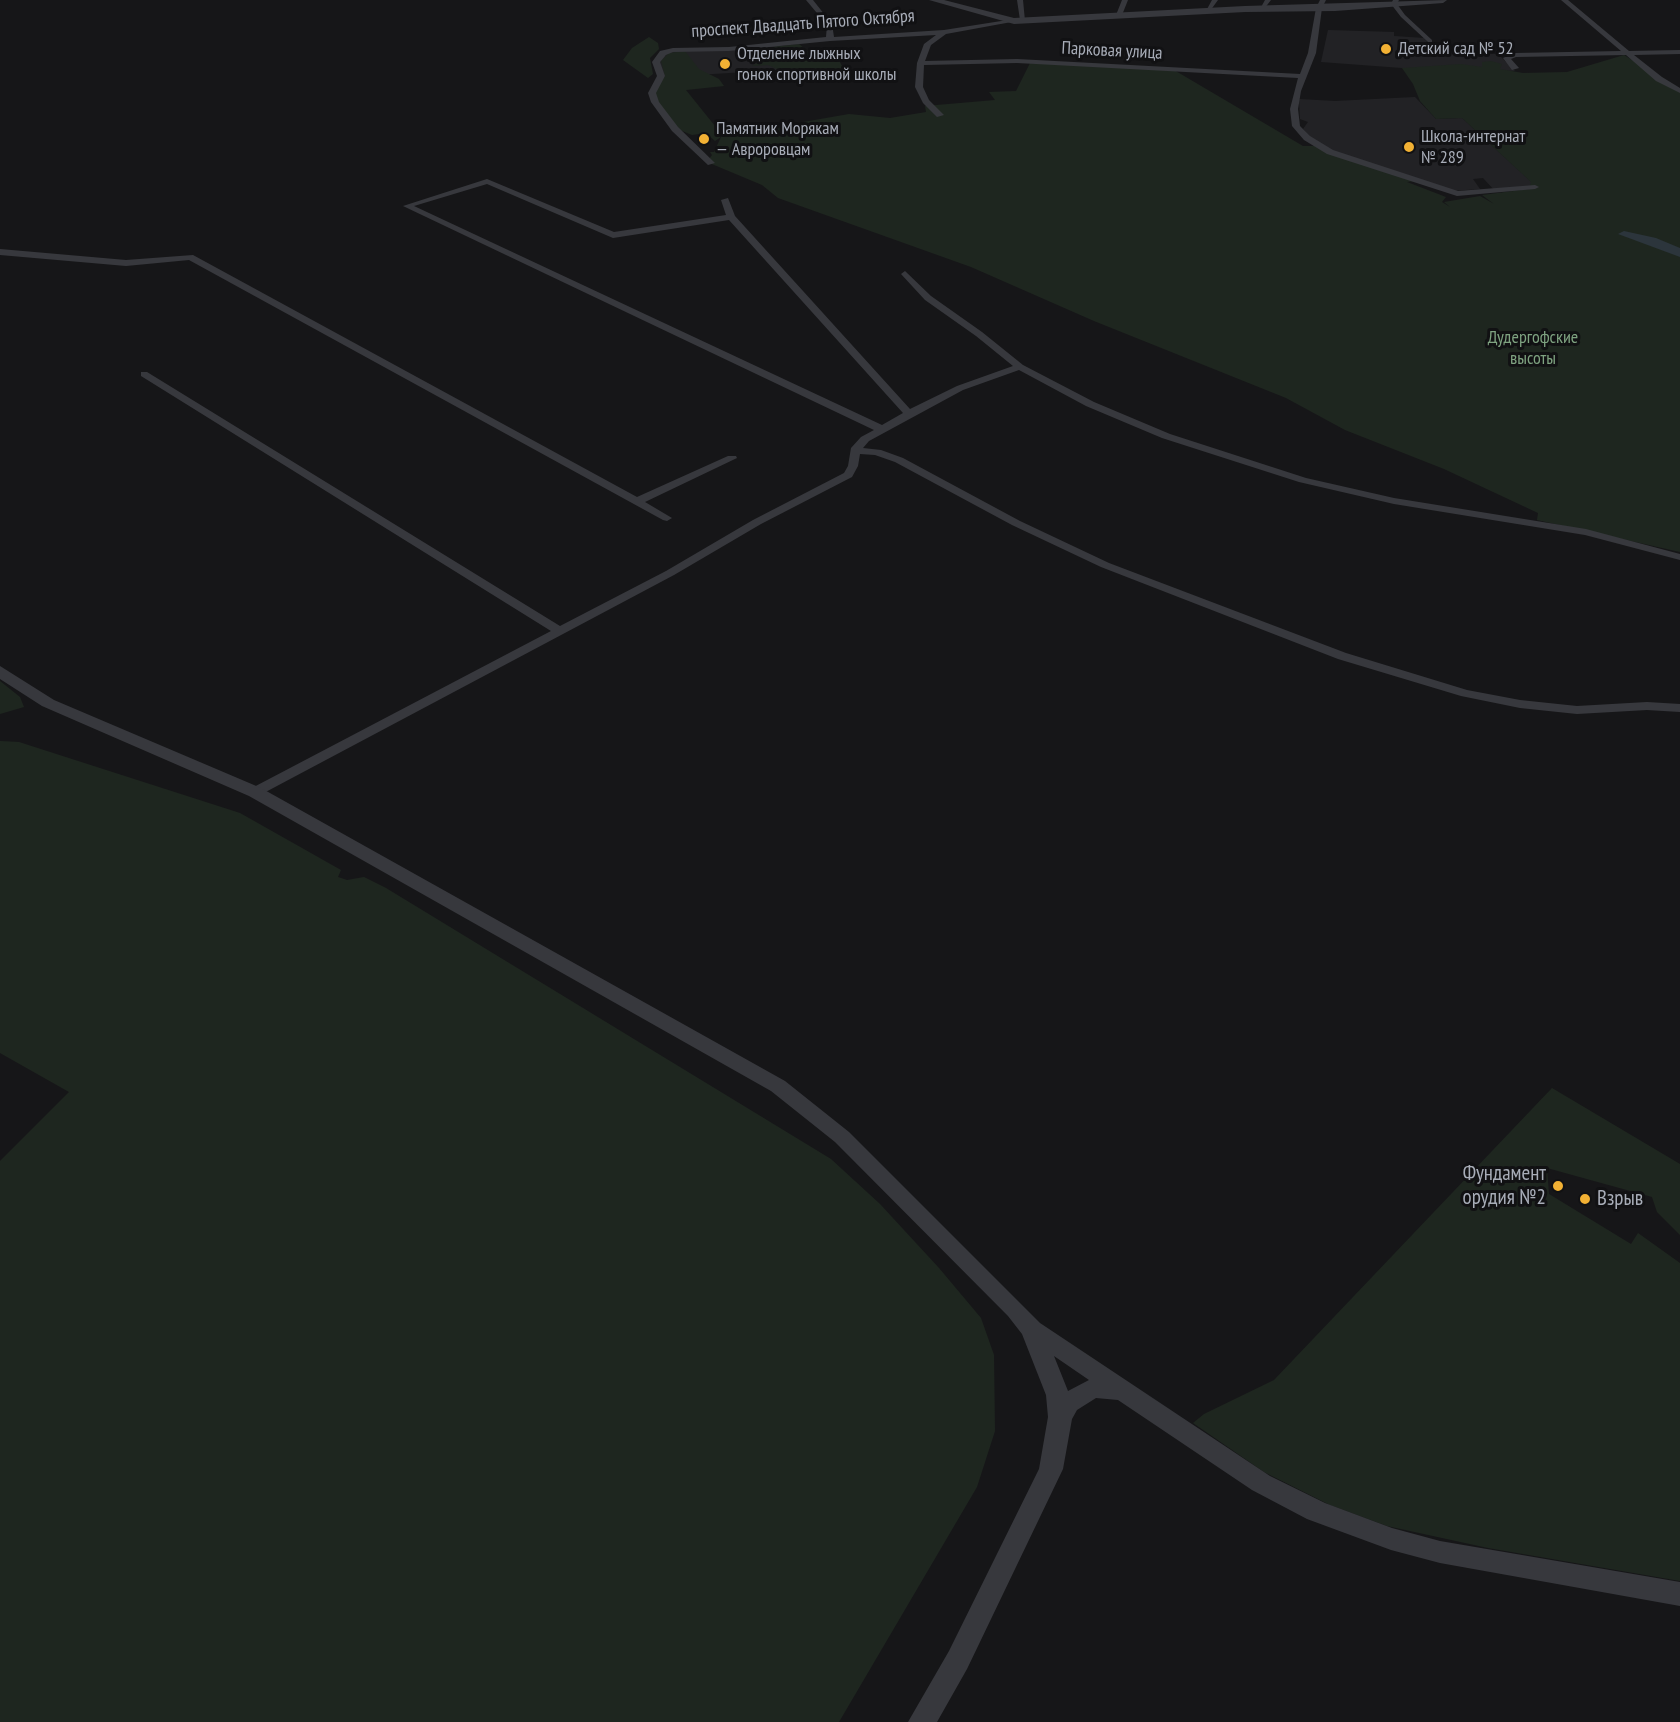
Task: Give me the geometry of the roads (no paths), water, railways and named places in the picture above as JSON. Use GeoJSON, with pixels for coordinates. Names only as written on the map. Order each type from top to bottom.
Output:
{"type":"FeatureCollection","features":[{"type":"Feature","properties":{"kind":"street"},"geometry":{"type":"LineString","coordinates":[[809,0],[830,25],[830,39]]}},
{"type":"Feature","properties":{"kind":"street"},"geometry":{"type":"LineString","coordinates":[[933,0],[1019,21],[1020,0]]}},
{"type":"Feature","properties":{"kind":"street"},"geometry":{"type":"LineString","coordinates":[[1119,15],[1125,0]]}},
{"type":"Feature","properties":{"kind":"street"},"geometry":{"type":"LineString","coordinates":[[1208,10],[1215,0]]}},
{"type":"Feature","properties":{"kind":"street","name":"проспект Двадцать Пятого Октября"},"geometry":{"type":"LineString","coordinates":[[711,163],[675,129],[655,102],[652,93],[661,75],[656,62],[659,56],[674,50],[729,49],[830,39],[944,32],[1019,21],[1208,10],[1265,4],[1443,0]]}},
{"type":"Feature","properties":{"kind":"street"},"geometry":{"type":"LineString","coordinates":[[1564,0],[1659,79],[1680,91]]}},
{"type":"Feature","properties":{"kind":"street"},"geometry":{"type":"LineString","coordinates":[[1395,2],[1430,41]]}},
{"type":"Feature","properties":{"kind":"street"},"geometry":{"type":"LineString","coordinates":[[1321,4],[1312,53],[1302,76],[1294,109],[1296,126],[1307,138],[1330,152],[1456,194],[1534,187]]}},
{"type":"Feature","properties":{"kind":"street"},"geometry":{"type":"LineString","coordinates":[[940,115],[926,101],[920,87],[921,63],[928,44],[944,32]]}},
{"type":"Feature","properties":{"kind":"street"},"geometry":{"type":"LineString","coordinates":[[1515,68],[1508,58],[1627,52],[1680,52]]}},
{"type":"Feature","properties":{"kind":"street","name":"Парковая улица"},"geometry":{"type":"LineString","coordinates":[[921,63],[1017,61],[1302,76]]}},
{"type":"Feature","properties":{"kind":"street"},"geometry":{"type":"LineString","coordinates":[[731,216],[613,235],[487,180],[407,206],[881,429]]}},
{"type":"Feature","properties":{"kind":"street"},"geometry":{"type":"LineString","coordinates":[[725,200],[731,216],[909,414]]}},
{"type":"Feature","properties":{"kind":"street"},"geometry":{"type":"LineString","coordinates":[[0,252],[126,262],[190,257],[667,519]]}},
{"type":"Feature","properties":{"kind":"street"},"geometry":{"type":"LineString","coordinates":[[905,274],[928,298],[979,334],[1020,367],[1127,421],[1303,480],[1394,501],[1586,532],[1680,557]]}},
{"type":"Feature","properties":{"kind":"street"},"geometry":{"type":"LineString","coordinates":[[255,792],[848,475],[853,466],[855,450],[865,439],[881,429],[960,388],[1020,367]]}},
{"type":"Feature","properties":{"kind":"street"},"geometry":{"type":"LineString","coordinates":[[144,374],[559,631]]}},
{"type":"Feature","properties":{"kind":"street"},"geometry":{"type":"LineString","coordinates":[[855,450],[877,452],[899,460],[1016,523],[1106,565],[1342,656],[1465,693],[1520,704],[1577,710],[1647,706],[1680,708]]}},
{"type":"Feature","properties":{"kind":"street"},"geometry":{"type":"LineString","coordinates":[[635,502],[732,458]]}},
{"type":"Feature","properties":{"kind":"street"},"geometry":{"type":"LineString","coordinates":[[0,671],[20,687],[48,703],[255,792],[778,1086],[842,1137],[967,1258],[1032,1329],[1261,1483],[1316,1511],[1372,1533],[1430,1550],[1495,1564],[1680,1594]]}},
{"type":"Feature","properties":{"kind":"street"},"geometry":{"type":"LineString","coordinates":[[922,1722],[958,1660],[1051,1469],[1060,1416],[1058,1395],[1032,1329]]}},
{"type":"Feature","properties":{"kind":"street"},"geometry":{"type":"LineString","coordinates":[[1060,1416],[1069,1403],[1093,1388],[1120,1390]]}},
{"type":"Feature","properties":{"kind":"place","name":"Детский сад № 52"},"geometry":{"type":"Point","coordinates":[1386,49]}},
{"type":"Feature","properties":{"kind":"place","name":"Отделение лыжных гонок спортивной школы"},"geometry":{"type":"Point","coordinates":[725,64]}},
{"type":"Feature","properties":{"kind":"place","name":"Памятник Морякам — Авроровцам"},"geometry":{"type":"Point","coordinates":[704,139]}},
{"type":"Feature","properties":{"kind":"place","name":"Школа-интернат № 289"},"geometry":{"type":"Point","coordinates":[1409,147]}},
{"type":"Feature","properties":{"kind":"place","name":"Фундамент орудия №2"},"geometry":{"type":"Point","coordinates":[1558,1186]}},
{"type":"Feature","properties":{"kind":"place","name":"Взрыв"},"geometry":{"type":"Point","coordinates":[1585,1199]}},
{"type":"Feature","properties":{"kind":"park label","name":"Дудергофские высоты"},"geometry":{"type":"Point","coordinates":[1533,348]}}]}
